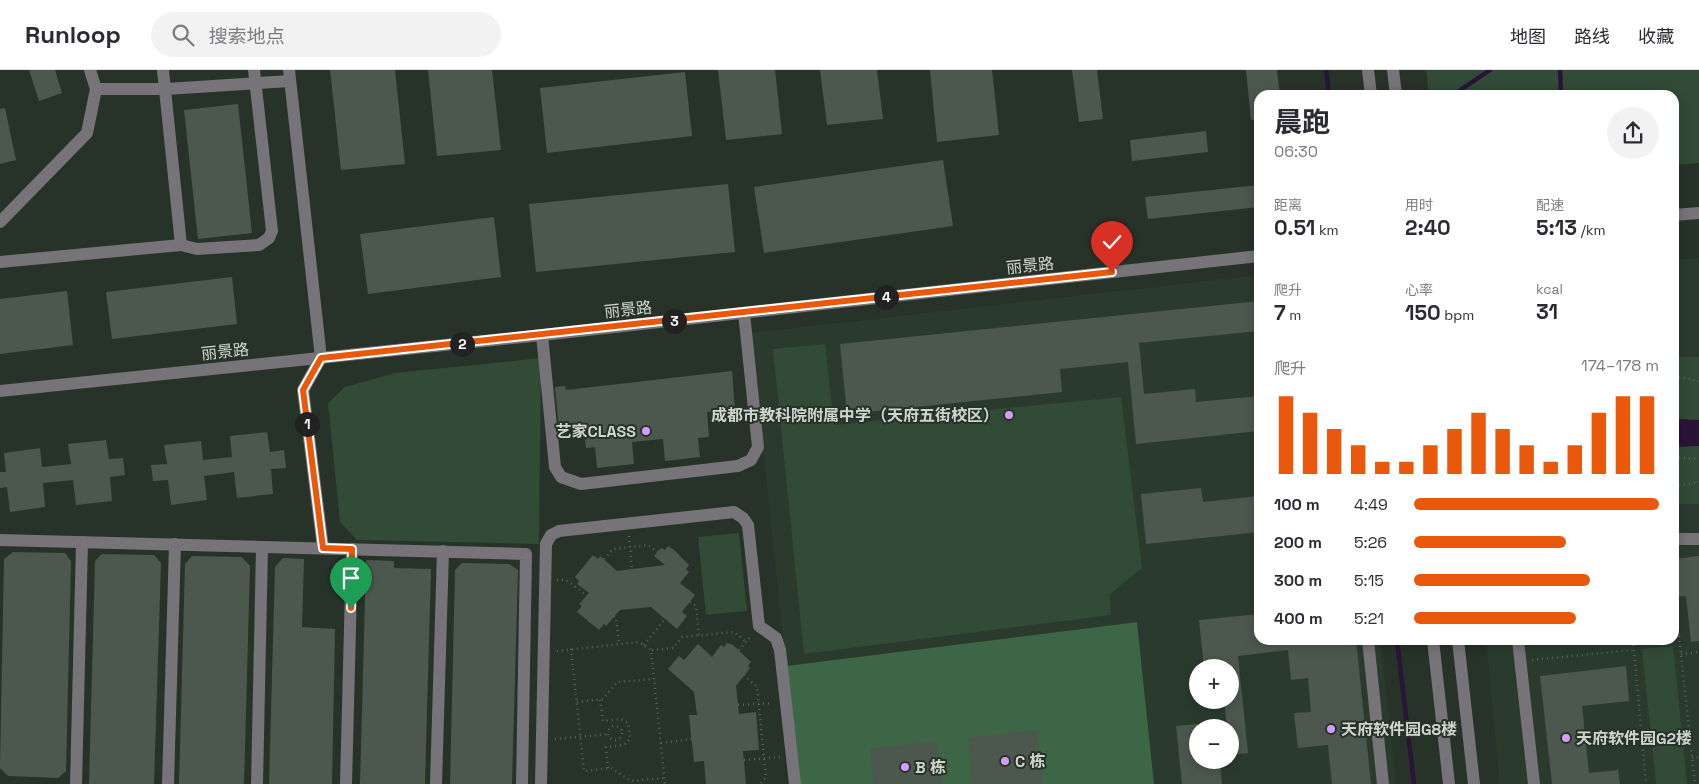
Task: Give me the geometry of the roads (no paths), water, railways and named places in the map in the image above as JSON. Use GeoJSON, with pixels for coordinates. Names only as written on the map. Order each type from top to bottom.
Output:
{"type":"FeatureCollection","features":[{"type":"Feature","properties":{"kind":"street"},"geometry":{"type":"LineString","coordinates":[[0,222],[87,134],[96,89],[90,70]]}},
{"type":"Feature","properties":{"kind":"street"},"geometry":{"type":"LineString","coordinates":[[163,70],[181,244]]}},
{"type":"Feature","properties":{"kind":"street"},"geometry":{"type":"LineString","coordinates":[[0,262],[181,244],[197,249],[258,245],[269,238],[272,231],[254,70]]}},
{"type":"Feature","properties":{"kind":"street"},"geometry":{"type":"LineString","coordinates":[[1368,70],[1370,90]]}},
{"type":"Feature","properties":{"kind":"street"},"geometry":{"type":"LineString","coordinates":[[1393,70],[1395,90]]}},
{"type":"Feature","properties":{"kind":"street"},"geometry":{"type":"LineString","coordinates":[[96,89],[166,89],[255,84],[290,76],[321,358],[303,390],[323,548]]}},
{"type":"Feature","properties":{"kind":"street"},"geometry":{"type":"LineString","coordinates":[[1679,215],[1699,213]]}},
{"type":"Feature","properties":{"kind":"street","name":"丽景路"},"geometry":{"type":"LineString","coordinates":[[0,391],[542,335],[1254,257]]}},
{"type":"Feature","properties":{"kind":"street"},"geometry":{"type":"LineString","coordinates":[[542,335],[555,467],[561,477],[581,484],[745,464],[756,454],[758,447],[744,313]]}},
{"type":"Feature","properties":{"kind":"street"},"geometry":{"type":"LineString","coordinates":[[541,784],[546,544],[551,535],[559,531],[734,512],[743,518],[748,525],[759,626],[776,638],[780,650],[794,784]]}},
{"type":"Feature","properties":{"kind":"street"},"geometry":{"type":"LineString","coordinates":[[1679,539],[1699,539]]}},
{"type":"Feature","properties":{"kind":"street"},"geometry":{"type":"LineString","coordinates":[[0,540],[526,554],[522,784]]}},
{"type":"Feature","properties":{"kind":"street"},"geometry":{"type":"LineString","coordinates":[[76,784],[82,542]]}},
{"type":"Feature","properties":{"kind":"street"},"geometry":{"type":"LineString","coordinates":[[168,784],[175,544]]}},
{"type":"Feature","properties":{"kind":"street"},"geometry":{"type":"LineString","coordinates":[[257,784],[262,547]]}},
{"type":"Feature","properties":{"kind":"street"},"geometry":{"type":"LineString","coordinates":[[346,784],[352,549]]}},
{"type":"Feature","properties":{"kind":"street"},"geometry":{"type":"LineString","coordinates":[[436,784],[442,551]]}},
{"type":"Feature","properties":{"kind":"street"},"geometry":{"type":"LineString","coordinates":[[1369,645],[1383,784]]}},
{"type":"Feature","properties":{"kind":"street"},"geometry":{"type":"LineString","coordinates":[[1434,645],[1449,784]]}},
{"type":"Feature","properties":{"kind":"street"},"geometry":{"type":"LineString","coordinates":[[1459,645],[1474,784]]}},
{"type":"Feature","properties":{"kind":"street"},"geometry":{"type":"LineString","coordinates":[[1518,645],[1534,784]]}},
{"type":"Feature","properties":{"kind":"waterway"},"geometry":{"type":"LineString","coordinates":[[1326,70],[1328,90]]}},
{"type":"Feature","properties":{"kind":"waterway"},"geometry":{"type":"LineString","coordinates":[[1460,90],[1490,70]]}},
{"type":"Feature","properties":{"kind":"waterway"},"geometry":{"type":"LineString","coordinates":[[1560,70],[1561,90]]}},
{"type":"Feature","properties":{"kind":"waterway"},"geometry":{"type":"LineString","coordinates":[[1398,645],[1414,784]]}},
{"type":"Feature","properties":{"kind":"place","name":"成都市教科院附属中学（天府五街校区）"},"geometry":{"type":"Point","coordinates":[1009,415]}},
{"type":"Feature","properties":{"kind":"place","name":"艺家CLASS"},"geometry":{"type":"Point","coordinates":[646,431]}},
{"type":"Feature","properties":{"kind":"place","name":"天府软件园G8楼"},"geometry":{"type":"Point","coordinates":[1331,729]}},
{"type":"Feature","properties":{"kind":"place","name":"天府软件园G2楼"},"geometry":{"type":"Point","coordinates":[1566,738]}},
{"type":"Feature","properties":{"kind":"place","name":"C 栋"},"geometry":{"type":"Point","coordinates":[1005,761]}},
{"type":"Feature","properties":{"kind":"place","name":"B 栋"},"geometry":{"type":"Point","coordinates":[905,767]}}]}
